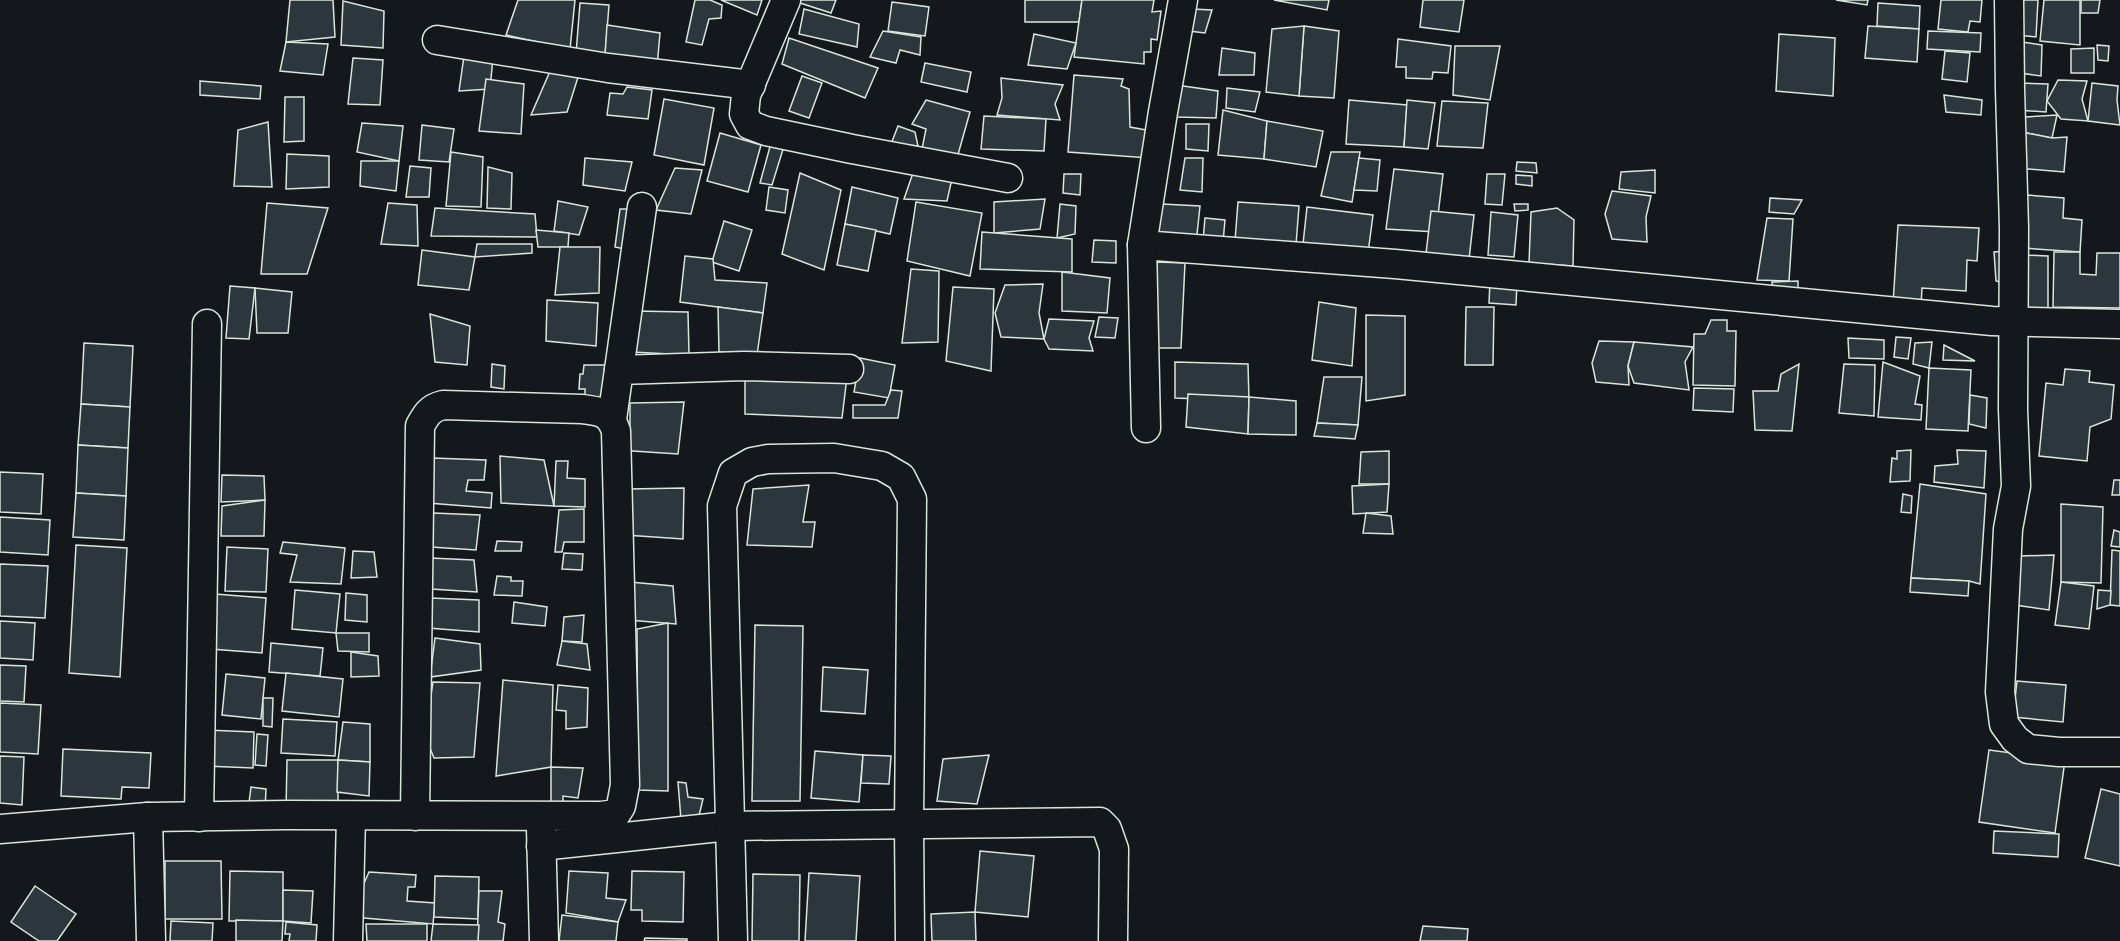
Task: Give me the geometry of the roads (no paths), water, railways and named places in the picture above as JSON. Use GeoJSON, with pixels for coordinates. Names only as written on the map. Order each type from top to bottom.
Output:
{"type":"FeatureCollection","features":[{"type":"Feature","properties":{"kind":"street"},"geometry":{"type":"LineString","coordinates":[[786,0],[746,95],[744,114],[750,125],[852,149],[1008,178]]}},
{"type":"Feature","properties":{"kind":"street"},"geometry":{"type":"LineString","coordinates":[[1146,428],[1142,245],[1162,112],[1183,0]]}},
{"type":"Feature","properties":{"kind":"street"},"geometry":{"type":"LineString","coordinates":[[2009,0],[2016,486],[2008,530],[2000,692],[2004,724],[2015,739],[2028,749],[2059,752],[2120,752]]}},
{"type":"Feature","properties":{"kind":"street"},"geometry":{"type":"LineString","coordinates":[[437,40],[608,68],[751,85]]}},
{"type":"Feature","properties":{"kind":"street"},"geometry":{"type":"LineString","coordinates":[[0,829],[148,817],[601,816],[616,814],[621,806],[625,774],[616,431],[612,419],[642,207]]}},
{"type":"Feature","properties":{"kind":"street"},"geometry":{"type":"LineString","coordinates":[[1142,245],[1395,264],[2013,322],[2120,324]]}},
{"type":"Feature","properties":{"kind":"street"},"geometry":{"type":"LineString","coordinates":[[199,817],[207,324]]}},
{"type":"Feature","properties":{"kind":"street"},"geometry":{"type":"LineString","coordinates":[[619,370],[744,366],[849,369]]}},
{"type":"Feature","properties":{"kind":"street"},"geometry":{"type":"LineString","coordinates":[[415,816],[420,426],[434,407],[443,405],[582,409],[600,411],[612,419]]}},
{"type":"Feature","properties":{"kind":"street"},"geometry":{"type":"LineString","coordinates":[[733,941],[722,506],[733,473],[752,462],[768,459],[834,458],[882,466],[901,477],[912,499],[910,941]]}},
{"type":"Feature","properties":{"kind":"street"},"geometry":{"type":"LineString","coordinates":[[540,815],[544,941]]}},
{"type":"Feature","properties":{"kind":"street"},"geometry":{"type":"LineString","coordinates":[[348,941],[351,816]]}},
{"type":"Feature","properties":{"kind":"street"},"geometry":{"type":"LineString","coordinates":[[148,817],[151,941]]}},
{"type":"Feature","properties":{"kind":"street"},"geometry":{"type":"LineString","coordinates":[[542,846],[729,826],[1100,822],[1107,829],[1114,849],[1113,941]]}}]}
